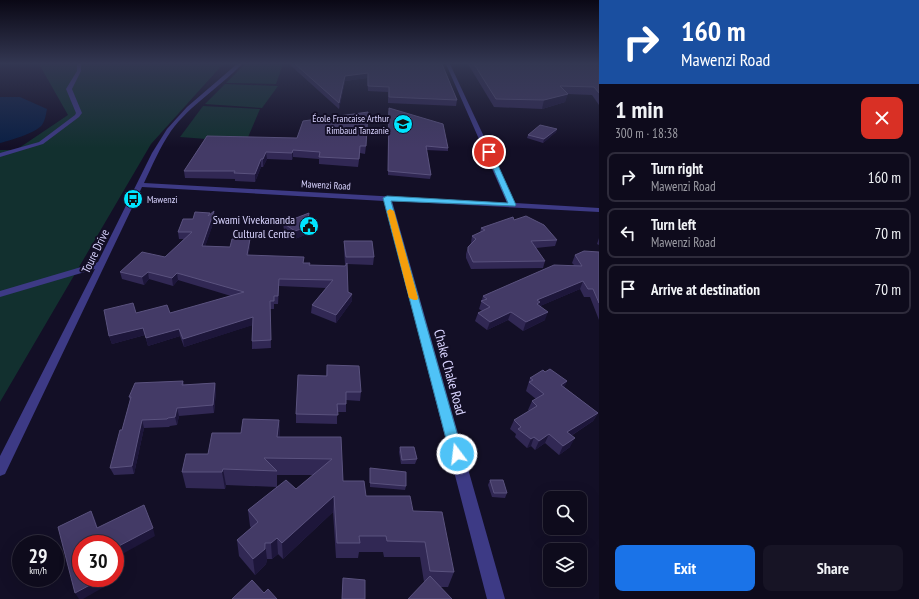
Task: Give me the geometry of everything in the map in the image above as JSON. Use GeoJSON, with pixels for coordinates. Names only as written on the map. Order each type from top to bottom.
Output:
{"type":"FeatureCollection","features":[{"type":"Feature","properties":{"kind":"street"},"geometry":{"type":"LineString","coordinates":[[0,155],[41,143],[77,116],[79,113],[78,108],[70,92]]}},
{"type":"Feature","properties":{"kind":"street","name":"Toure Drive"},"geometry":{"type":"LineString","coordinates":[[0,470],[155,153],[169,130],[189,108],[207,92]]}},
{"type":"Feature","properties":{"kind":"street"},"geometry":{"type":"LineString","coordinates":[[462,92],[512,205]]}},
{"type":"Feature","properties":{"kind":"street","name":"Mawenzi Road"},"geometry":{"type":"LineString","coordinates":[[139,185],[599,210]]}},
{"type":"Feature","properties":{"kind":"street","name":"Chake Chake Road"},"geometry":{"type":"LineString","coordinates":[[387,198],[496,599]]}},
{"type":"Feature","properties":{"kind":"street"},"geometry":{"type":"LineString","coordinates":[[0,294],[102,264]]}},
{"type":"Feature","properties":{"kind":"green space"},"geometry":{"type":"Polygon","coordinates":[[[55,92],[198,92],[151,144],[0,402],[0,150],[16,150],[68,115],[55,92]]]}},
{"type":"Feature","properties":{"kind":"green space"},"geometry":{"type":"Polygon","coordinates":[[[217,92],[274,92],[262,108],[205,104],[217,92]]]}},
{"type":"Feature","properties":{"kind":"green space"},"geometry":{"type":"Polygon","coordinates":[[[203,106],[260,109],[246,142],[180,137],[203,106]]]}},
{"type":"Feature","properties":{"kind":"water"},"geometry":{"type":"Polygon","coordinates":[[[0,97],[20,97],[47,109],[42,125],[28,134],[0,143],[0,97]]]}},
{"type":"Feature","properties":{"kind":"building"},"geometry":{"type":"Polygon","coordinates":[[[327,92],[341,92],[339,103],[327,92]]]}},
{"type":"Feature","properties":{"kind":"building"},"geometry":{"type":"Polygon","coordinates":[[[389,92],[454,92],[457,100],[389,97],[389,92]]]}},
{"type":"Feature","properties":{"kind":"building"},"geometry":{"type":"Polygon","coordinates":[[[492,92],[566,92],[568,94],[544,100],[496,99],[492,92]]]}},
{"type":"Feature","properties":{"kind":"building"},"geometry":{"type":"Polygon","coordinates":[[[389,108],[443,124],[448,148],[426,146],[431,175],[388,171],[389,108]]]}},
{"type":"Feature","properties":{"kind":"building"},"geometry":{"type":"Polygon","coordinates":[[[368,112],[366,146],[360,146],[359,159],[319,157],[320,152],[293,150],[292,153],[266,152],[263,159],[261,159],[255,174],[234,173],[235,171],[184,171],[207,136],[297,138],[303,121],[368,112]]]}},
{"type":"Feature","properties":{"kind":"building"},"geometry":{"type":"Polygon","coordinates":[[[540,125],[557,129],[544,139],[528,135],[540,125]]]}},
{"type":"Feature","properties":{"kind":"building"},"geometry":{"type":"Polygon","coordinates":[[[214,211],[202,246],[230,247],[232,239],[250,239],[247,255],[304,257],[303,263],[310,263],[309,265],[345,266],[347,263],[348,292],[352,294],[336,315],[312,305],[333,280],[279,279],[278,296],[274,296],[274,301],[270,301],[271,340],[252,341],[253,317],[183,339],[179,329],[146,338],[143,328],[109,336],[104,310],[133,303],[136,313],[167,305],[170,313],[244,292],[177,273],[172,278],[148,272],[142,277],[120,272],[142,252],[165,257],[192,232],[178,232],[183,219],[193,219],[195,212],[210,213],[208,216],[214,211]]]}},
{"type":"Feature","properties":{"kind":"building"},"geometry":{"type":"Polygon","coordinates":[[[309,213],[307,227],[295,231],[283,223],[309,213]]]}},
{"type":"Feature","properties":{"kind":"building"},"geometry":{"type":"Polygon","coordinates":[[[526,216],[544,225],[557,240],[531,241],[545,261],[473,262],[468,251],[468,247],[476,239],[472,236],[485,230],[481,228],[513,217],[514,220],[526,216]]]}},
{"type":"Feature","properties":{"kind":"building"},"geometry":{"type":"Polygon","coordinates":[[[344,241],[372,241],[374,257],[346,257],[344,241]]]}},
{"type":"Feature","properties":{"kind":"building"},"geometry":{"type":"Polygon","coordinates":[[[584,251],[599,252],[599,303],[593,289],[588,289],[583,281],[537,300],[540,302],[537,304],[548,312],[526,322],[511,312],[490,322],[478,313],[490,307],[481,301],[487,299],[483,296],[554,265],[582,266],[575,255],[584,251]]]}},
{"type":"Feature","properties":{"kind":"building"},"geometry":{"type":"Polygon","coordinates":[[[327,365],[359,366],[361,392],[346,392],[346,404],[337,404],[338,415],[296,414],[298,375],[327,376],[327,365]]]}},
{"type":"Feature","properties":{"kind":"building"},"geometry":{"type":"Polygon","coordinates":[[[550,369],[567,381],[561,385],[598,413],[567,432],[575,438],[563,446],[549,434],[539,441],[534,437],[531,439],[518,429],[521,427],[514,420],[537,406],[532,401],[544,394],[529,382],[533,380],[530,378],[543,370],[545,372],[550,369]]]}},
{"type":"Feature","properties":{"kind":"building"},"geometry":{"type":"Polygon","coordinates":[[[183,381],[182,385],[215,383],[213,405],[177,408],[175,417],[167,419],[142,420],[132,466],[110,468],[131,397],[129,397],[135,383],[183,381]]]}},
{"type":"Feature","properties":{"kind":"building"},"geometry":{"type":"Polygon","coordinates":[[[243,419],[279,420],[277,437],[341,437],[343,481],[364,481],[366,496],[410,496],[413,511],[442,512],[454,572],[430,571],[425,542],[387,541],[386,536],[359,536],[360,543],[337,543],[334,496],[282,543],[277,538],[271,543],[265,543],[265,549],[253,559],[237,540],[258,522],[248,510],[286,480],[296,489],[332,459],[264,458],[277,471],[223,469],[222,472],[182,472],[186,454],[208,454],[212,433],[241,433],[243,419]]]}},
{"type":"Feature","properties":{"kind":"building"},"geometry":{"type":"Polygon","coordinates":[[[400,447],[414,447],[417,459],[402,460],[400,447]]]}},
{"type":"Feature","properties":{"kind":"building"},"geometry":{"type":"Polygon","coordinates":[[[370,468],[406,472],[406,486],[370,483],[370,468]]]}},
{"type":"Feature","properties":{"kind":"building"},"geometry":{"type":"Polygon","coordinates":[[[490,480],[503,480],[507,493],[494,493],[490,480]]]}},
{"type":"Feature","properties":{"kind":"building"},"geometry":{"type":"Polygon","coordinates":[[[144,505],[153,528],[124,543],[124,535],[72,535],[72,581],[64,550],[64,535],[60,535],[58,527],[91,511],[97,528],[144,505]]]}},
{"type":"Feature","properties":{"kind":"building"},"geometry":{"type":"Polygon","coordinates":[[[430,576],[452,599],[408,599],[430,576]]]}},
{"type":"Feature","properties":{"kind":"building"},"geometry":{"type":"Polygon","coordinates":[[[343,578],[365,580],[365,599],[342,599],[343,578]]]}},
{"type":"Feature","properties":{"kind":"building"},"geometry":{"type":"Polygon","coordinates":[[[252,580],[264,593],[268,589],[277,599],[232,599],[252,580]]]}},
{"type":"Feature","properties":{"kind":"building"},"geometry":{"type":"Polygon","coordinates":[[[73,587],[86,587],[75,593],[73,587]]]}},
{"type":"Feature","properties":{"kind":"slow traffic"},"geometry":{"type":"LineString","coordinates":[[390,211],[414,298]]}},
{"type":"Feature","properties":{"kind":"place","name":"École Francaise Arthur Rimbaud Tanzanie"},"geometry":{"type":"Point","coordinates":[403,124]}},
{"type":"Feature","properties":{"kind":"place","name":"Mawenzi"},"geometry":{"type":"Point","coordinates":[133,199]}},
{"type":"Feature","properties":{"kind":"place","name":"Swami Vivekananda Cultural Centre"},"geometry":{"type":"Point","coordinates":[309,226]}},
{"type":"Feature","properties":{"kind":"route"},"geometry":{"type":"LineString","coordinates":[[457,454],[387,198],[512,205],[489,152]]}}]}
